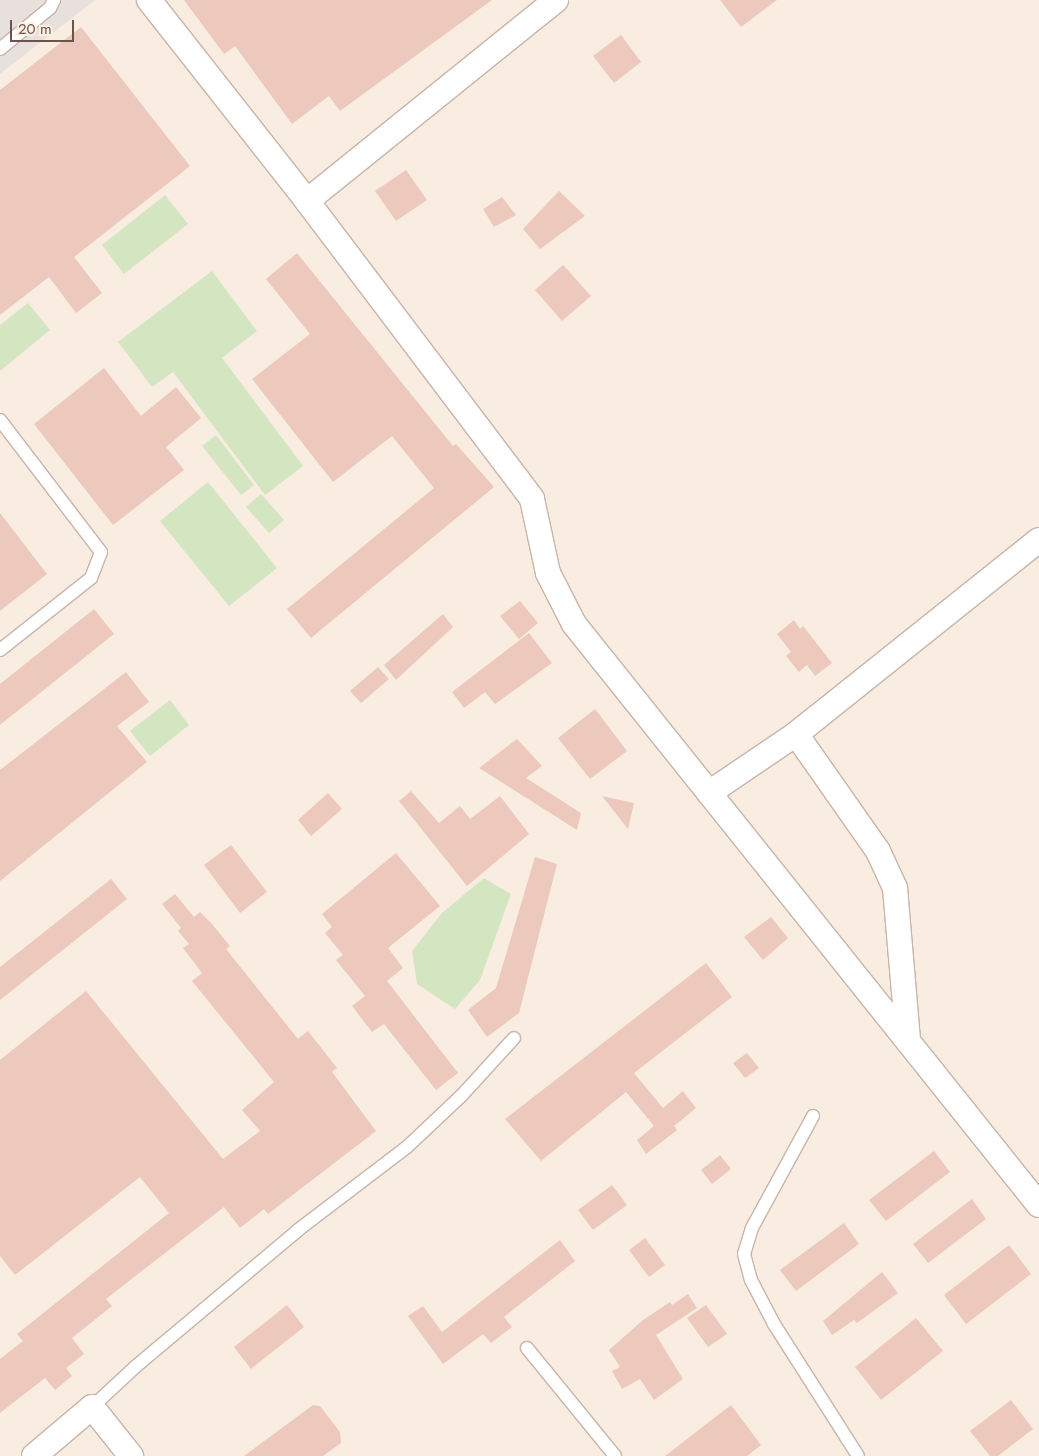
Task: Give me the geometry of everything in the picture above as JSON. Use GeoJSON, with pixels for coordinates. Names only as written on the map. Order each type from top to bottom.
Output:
{"type":"FeatureCollection","features":[{"type":"Feature","properties":{"kind":"street"},"geometry":{"type":"LineString","coordinates":[[149,0],[307,201],[532,499],[548,573],[574,624],[1039,1205]]}},
{"type":"Feature","properties":{"kind":"street"},"geometry":{"type":"LineString","coordinates":[[307,201],[556,0]]}},
{"type":"Feature","properties":{"kind":"street"},"geometry":{"type":"LineString","coordinates":[[709,793],[796,734],[1039,540]]}},
{"type":"Feature","properties":{"kind":"street"},"geometry":{"type":"LineString","coordinates":[[796,734],[878,850],[896,888],[908,1041]]}},
{"type":"Feature","properties":{"kind":"street"},"geometry":{"type":"LineString","coordinates":[[34,1456],[92,1407],[130,1456]]}},
{"type":"Feature","properties":{"kind":"lane"},"geometry":{"type":"LineString","coordinates":[[0,49],[50,8],[54,0]]}},
{"type":"Feature","properties":{"kind":"lane"},"geometry":{"type":"LineString","coordinates":[[0,420],[101,552],[91,578],[0,650]]}},
{"type":"Feature","properties":{"kind":"lane"},"geometry":{"type":"LineString","coordinates":[[92,1407],[136,1367],[298,1230],[407,1147],[462,1096],[514,1038]]}},
{"type":"Feature","properties":{"kind":"lane"},"geometry":{"type":"LineString","coordinates":[[813,1116],[752,1228],[744,1254],[751,1280],[774,1324],[858,1456]]}},
{"type":"Feature","properties":{"kind":"lane"},"geometry":{"type":"LineString","coordinates":[[527,1348],[615,1456]]}},
{"type":"Feature","properties":{"kind":"shaded area"},"geometry":{"type":"Polygon","coordinates":[[[0,0],[95,0],[0,74],[0,0]]]}},
{"type":"Feature","properties":{"kind":"green space"},"geometry":{"type":"Polygon","coordinates":[[[165,195],[188,224],[124,274],[102,245],[165,195]]]}},
{"type":"Feature","properties":{"kind":"green space"},"geometry":{"type":"Polygon","coordinates":[[[212,271],[257,331],[222,358],[303,466],[265,495],[173,372],[152,387],[118,342],[212,271]]]}},
{"type":"Feature","properties":{"kind":"green space"},"geometry":{"type":"Polygon","coordinates":[[[28,303],[50,330],[0,371],[0,325],[28,303]]]}},
{"type":"Feature","properties":{"kind":"green space"},"geometry":{"type":"Polygon","coordinates":[[[216,435],[254,485],[241,495],[202,446],[216,435]]]}},
{"type":"Feature","properties":{"kind":"green space"},"geometry":{"type":"Polygon","coordinates":[[[208,482],[277,568],[229,606],[160,521],[208,482]]]}},
{"type":"Feature","properties":{"kind":"green space"},"geometry":{"type":"Polygon","coordinates":[[[261,494],[284,520],[269,533],[246,507],[261,494]]]}},
{"type":"Feature","properties":{"kind":"green space"},"geometry":{"type":"Polygon","coordinates":[[[170,700],[189,725],[150,756],[130,731],[170,700]]]}},
{"type":"Feature","properties":{"kind":"green space"},"geometry":{"type":"Polygon","coordinates":[[[484,878],[511,894],[480,980],[455,1009],[417,984],[412,951],[442,913],[484,878]]]}},
{"type":"Feature","properties":{"kind":"building"},"geometry":{"type":"Polygon","coordinates":[[[184,0],[492,0],[340,111],[329,96],[292,124],[235,46],[224,54],[184,0]]]}},
{"type":"Feature","properties":{"kind":"building"},"geometry":{"type":"Polygon","coordinates":[[[720,0],[777,0],[741,27],[720,0]]]}},
{"type":"Feature","properties":{"kind":"building"},"geometry":{"type":"Polygon","coordinates":[[[81,27],[190,166],[74,257],[102,293],[76,313],[49,277],[0,315],[0,90],[81,27]]]}},
{"type":"Feature","properties":{"kind":"building"},"geometry":{"type":"Polygon","coordinates":[[[621,35],[641,62],[614,83],[593,56],[621,35]]]}},
{"type":"Feature","properties":{"kind":"building"},"geometry":{"type":"Polygon","coordinates":[[[406,170],[427,200],[396,221],[375,191],[406,170]]]}},
{"type":"Feature","properties":{"kind":"building"},"geometry":{"type":"Polygon","coordinates":[[[559,191],[585,216],[540,249],[523,229],[559,191]]]}},
{"type":"Feature","properties":{"kind":"building"},"geometry":{"type":"Polygon","coordinates":[[[502,197],[516,215],[494,227],[483,209],[502,197]]]}},
{"type":"Feature","properties":{"kind":"building"},"geometry":{"type":"Polygon","coordinates":[[[297,253],[453,446],[456,444],[494,487],[311,638],[287,609],[434,488],[392,436],[333,482],[252,379],[310,334],[266,279],[297,253]]]}},
{"type":"Feature","properties":{"kind":"building"},"geometry":{"type":"Polygon","coordinates":[[[563,265],[591,296],[562,321],[535,290],[563,265]]]}},
{"type":"Feature","properties":{"kind":"building"},"geometry":{"type":"Polygon","coordinates":[[[104,368],[141,416],[176,387],[201,418],[166,447],[184,470],[113,525],[34,424],[104,368]]]}},
{"type":"Feature","properties":{"kind":"building"},"geometry":{"type":"Polygon","coordinates":[[[0,513],[47,574],[0,611],[0,513]]]}},
{"type":"Feature","properties":{"kind":"building"},"geometry":{"type":"Polygon","coordinates":[[[520,601],[538,623],[519,639],[500,616],[520,601]]]}},
{"type":"Feature","properties":{"kind":"building"},"geometry":{"type":"Polygon","coordinates":[[[94,609],[114,634],[0,725],[0,684],[94,609]]]}},
{"type":"Feature","properties":{"kind":"building"},"geometry":{"type":"Polygon","coordinates":[[[443,614],[453,627],[396,680],[384,665],[443,614]]]}},
{"type":"Feature","properties":{"kind":"building"},"geometry":{"type":"Polygon","coordinates":[[[794,620],[800,629],[803,626],[832,663],[815,676],[807,665],[799,672],[786,656],[791,652],[777,634],[794,620]]]}},
{"type":"Feature","properties":{"kind":"building"},"geometry":{"type":"Polygon","coordinates":[[[529,633],[552,663],[495,704],[485,692],[464,708],[452,692],[529,633]]]}},
{"type":"Feature","properties":{"kind":"building"},"geometry":{"type":"Polygon","coordinates":[[[378,667],[389,679],[361,703],[350,691],[378,667]]]}},
{"type":"Feature","properties":{"kind":"building"},"geometry":{"type":"Polygon","coordinates":[[[126,672],[149,702],[117,726],[147,762],[0,881],[0,770],[126,672]]]}},
{"type":"Feature","properties":{"kind":"building"},"geometry":{"type":"Polygon","coordinates":[[[595,709],[627,751],[590,779],[558,738],[595,709]]]}},
{"type":"Feature","properties":{"kind":"building"},"geometry":{"type":"Polygon","coordinates":[[[517,739],[542,766],[526,778],[581,813],[577,830],[479,768],[517,739]]]}},
{"type":"Feature","properties":{"kind":"building"},"geometry":{"type":"Polygon","coordinates":[[[411,791],[439,823],[460,806],[470,819],[500,796],[529,834],[467,886],[399,801],[411,791]]]}},
{"type":"Feature","properties":{"kind":"building"},"geometry":{"type":"Polygon","coordinates":[[[328,793],[342,809],[311,836],[298,820],[328,793]]]}},
{"type":"Feature","properties":{"kind":"building"},"geometry":{"type":"Polygon","coordinates":[[[602,796],[634,803],[628,829],[602,796]]]}},
{"type":"Feature","properties":{"kind":"building"},"geometry":{"type":"Polygon","coordinates":[[[231,845],[267,892],[240,913],[204,865],[231,845]]]}},
{"type":"Feature","properties":{"kind":"building"},"geometry":{"type":"Polygon","coordinates":[[[396,853],[440,906],[388,948],[403,968],[387,981],[458,1073],[436,1090],[384,1024],[372,1032],[352,1006],[365,996],[336,960],[343,955],[325,933],[332,927],[322,914],[396,853]]]}},
{"type":"Feature","properties":{"kind":"building"},"geometry":{"type":"Polygon","coordinates":[[[535,857],[557,864],[519,1013],[487,1037],[468,1010],[496,988],[535,857]]]}},
{"type":"Feature","properties":{"kind":"building"},"geometry":{"type":"Polygon","coordinates":[[[111,879],[127,899],[0,1000],[0,967],[111,879]]]}},
{"type":"Feature","properties":{"kind":"building"},"geometry":{"type":"Polygon","coordinates":[[[175,894],[194,917],[200,912],[212,924],[230,946],[226,949],[298,1039],[308,1031],[337,1068],[332,1072],[376,1131],[268,1214],[264,1209],[240,1228],[224,1207],[106,1299],[112,1306],[72,1338],[84,1354],[66,1368],[72,1376],[55,1390],[45,1378],[0,1413],[0,1359],[23,1341],[17,1334],[169,1213],[140,1177],[15,1275],[0,1256],[0,1060],[86,991],[223,1159],[260,1131],[242,1110],[274,1082],[192,981],[202,973],[183,948],[189,944],[178,931],[181,928],[162,904],[175,894]]]}},
{"type":"Feature","properties":{"kind":"building"},"geometry":{"type":"Polygon","coordinates":[[[771,917],[788,938],[763,960],[744,937],[771,917]]]}},
{"type":"Feature","properties":{"kind":"building"},"geometry":{"type":"Polygon","coordinates":[[[706,963],[732,997],[634,1073],[663,1108],[683,1091],[696,1108],[674,1126],[677,1130],[646,1154],[637,1140],[654,1126],[626,1092],[541,1161],[505,1119],[706,963]]]}},
{"type":"Feature","properties":{"kind":"building"},"geometry":{"type":"Polygon","coordinates":[[[747,1053],[759,1068],[745,1078],[733,1063],[747,1053]]]}},
{"type":"Feature","properties":{"kind":"building"},"geometry":{"type":"Polygon","coordinates":[[[934,1151],[950,1172],[886,1221],[869,1200],[934,1151]]]}},
{"type":"Feature","properties":{"kind":"building"},"geometry":{"type":"Polygon","coordinates":[[[720,1155],[731,1169],[712,1184],[701,1170],[720,1155]]]}},
{"type":"Feature","properties":{"kind":"building"},"geometry":{"type":"Polygon","coordinates":[[[612,1185],[627,1205],[593,1230],[578,1210],[612,1185]]]}},
{"type":"Feature","properties":{"kind":"building"},"geometry":{"type":"Polygon","coordinates":[[[972,1199],[986,1219],[928,1263],[913,1244],[972,1199]]]}},
{"type":"Feature","properties":{"kind":"building"},"geometry":{"type":"Polygon","coordinates":[[[844,1223],[859,1244],[796,1291],[780,1270],[844,1223]]]}},
{"type":"Feature","properties":{"kind":"building"},"geometry":{"type":"Polygon","coordinates":[[[645,1238],[665,1265],[649,1277],[629,1250],[645,1238]]]}},
{"type":"Feature","properties":{"kind":"building"},"geometry":{"type":"Polygon","coordinates":[[[560,1240],[575,1261],[504,1317],[512,1327],[491,1343],[483,1334],[443,1364],[408,1316],[423,1306],[442,1332],[560,1240]]]}},
{"type":"Feature","properties":{"kind":"building"},"geometry":{"type":"Polygon","coordinates":[[[1009,1245],[1031,1274],[966,1324],[944,1295],[1009,1245]]]}},
{"type":"Feature","properties":{"kind":"building"},"geometry":{"type":"Polygon","coordinates":[[[882,1272],[898,1293],[857,1323],[854,1320],[832,1335],[823,1321],[882,1272]]]}},
{"type":"Feature","properties":{"kind":"building"},"geometry":{"type":"Polygon","coordinates":[[[688,1294],[697,1308],[656,1335],[683,1379],[654,1400],[640,1379],[622,1389],[612,1371],[620,1367],[609,1350],[643,1320],[670,1302],[672,1305],[688,1294]]]}},
{"type":"Feature","properties":{"kind":"building"},"geometry":{"type":"Polygon","coordinates":[[[287,1305],[304,1327],[251,1369],[234,1347],[287,1305]]]}},
{"type":"Feature","properties":{"kind":"building"},"geometry":{"type":"Polygon","coordinates":[[[706,1305],[727,1334],[708,1347],[687,1318],[706,1305]]]}},
{"type":"Feature","properties":{"kind":"building"},"geometry":{"type":"Polygon","coordinates":[[[916,1318],[943,1351],[881,1400],[855,1367],[916,1318]]]}},
{"type":"Feature","properties":{"kind":"building"},"geometry":{"type":"Polygon","coordinates":[[[1011,1400],[1033,1429],[998,1456],[990,1456],[970,1431],[1011,1400]]]}},
{"type":"Feature","properties":{"kind":"building"},"geometry":{"type":"Polygon","coordinates":[[[313,1405],[320,1406],[340,1432],[341,1443],[323,1456],[244,1456],[313,1405]]]}},
{"type":"Feature","properties":{"kind":"building"},"geometry":{"type":"Polygon","coordinates":[[[731,1405],[761,1445],[747,1456],[665,1456],[731,1405]]]}}]}
